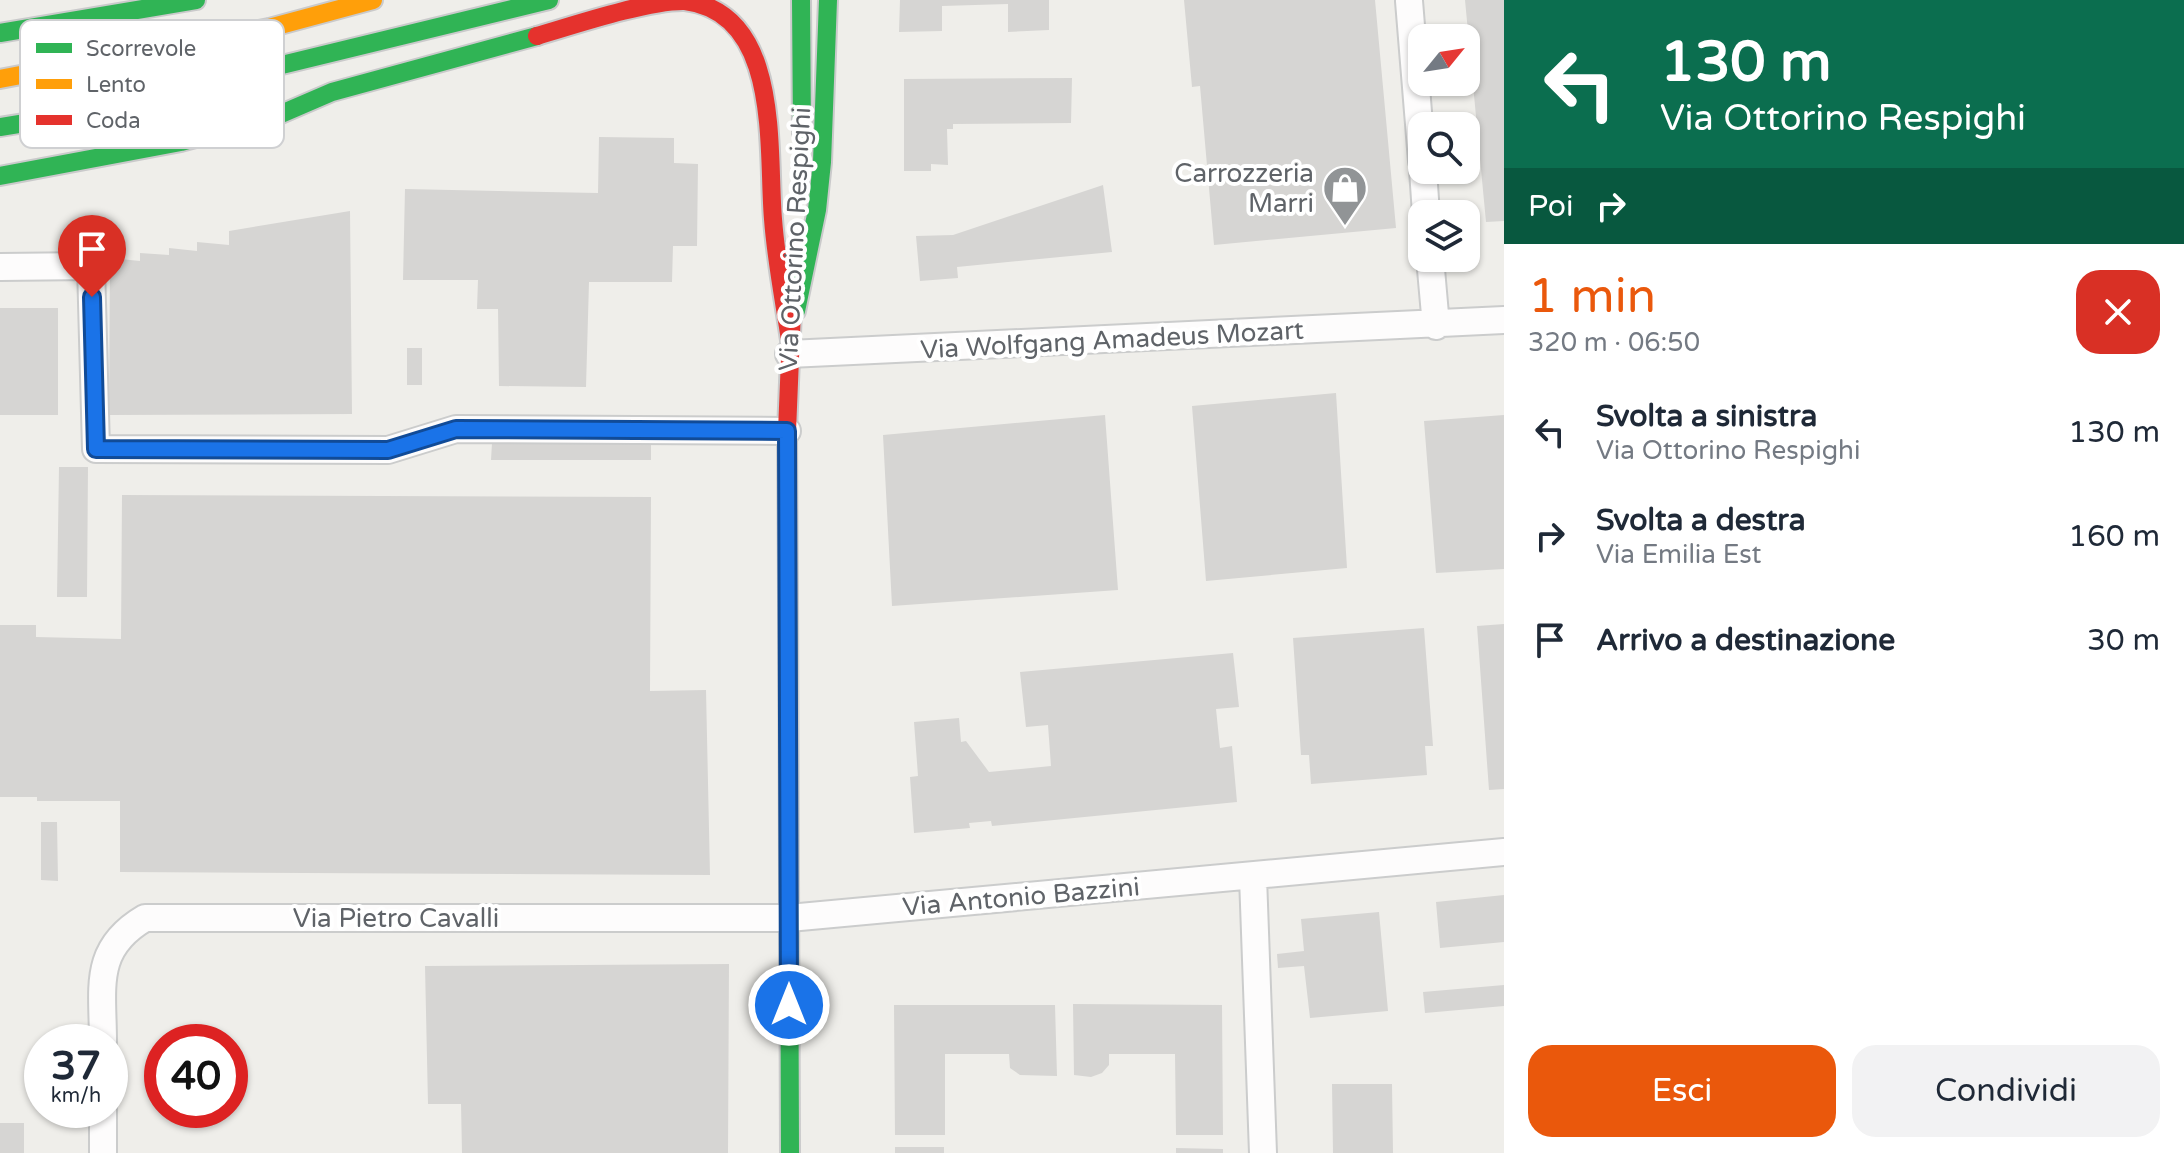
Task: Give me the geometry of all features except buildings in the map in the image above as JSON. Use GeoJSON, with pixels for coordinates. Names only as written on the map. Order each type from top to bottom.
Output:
{"type":"FeatureCollection","features":[{"type":"Feature","properties":{"kind":"main road"},"geometry":{"type":"LineString","coordinates":[[77,20],[196,0]]}},
{"type":"Feature","properties":{"kind":"main road"},"geometry":{"type":"LineString","coordinates":[[284,24],[373,0]]}},
{"type":"Feature","properties":{"kind":"main road"},"geometry":{"type":"LineString","coordinates":[[284,65],[549,0]]}},
{"type":"Feature","properties":{"kind":"main road"},"geometry":{"type":"LineString","coordinates":[[284,113],[332,92],[651,4],[687,0],[710,9],[734,26],[749,43],[759,64],[773,219],[789,347]]}},
{"type":"Feature","properties":{"kind":"main road","name":"Via Ottorino Respighi"},"geometry":{"type":"LineString","coordinates":[[790,1153],[787,431],[789,347],[803,173],[801,0]]}},
{"type":"Feature","properties":{"kind":"main road"},"geometry":{"type":"LineString","coordinates":[[789,347],[818,198],[828,0]]}},
{"type":"Feature","properties":{"kind":"main road"},"geometry":{"type":"LineString","coordinates":[[284,94],[454,25]]}},
{"type":"Feature","properties":{"kind":"main road"},"geometry":{"type":"LineString","coordinates":[[0,33],[20,30]]}},
{"type":"Feature","properties":{"kind":"main road"},"geometry":{"type":"LineString","coordinates":[[0,79],[20,75]]}},
{"type":"Feature","properties":{"kind":"main road"},"geometry":{"type":"LineString","coordinates":[[0,127],[20,124]]}},
{"type":"Feature","properties":{"kind":"main road"},"geometry":{"type":"LineString","coordinates":[[70,162],[117,148]]}},
{"type":"Feature","properties":{"kind":"main road"},"geometry":{"type":"LineString","coordinates":[[0,176],[148,148]]}},
{"type":"Feature","properties":{"kind":"street"},"geometry":{"type":"LineString","coordinates":[[1409,1],[1418,112]]}},
{"type":"Feature","properties":{"kind":"street"},"geometry":{"type":"LineString","coordinates":[[0,267],[91,266],[96,449],[388,450],[456,429],[787,431]]}},
{"type":"Feature","properties":{"kind":"street"},"geometry":{"type":"LineString","coordinates":[[1431,272],[1436,326]]}},
{"type":"Feature","properties":{"kind":"street","name":"Via Wolfgang Amadeus Mozart"},"geometry":{"type":"LineString","coordinates":[[789,347],[1436,326],[1504,320]]}},
{"type":"Feature","properties":{"kind":"street","name":"Via Antonio Bazzini"},"geometry":{"type":"LineString","coordinates":[[789,918],[1504,852]]}},
{"type":"Feature","properties":{"kind":"street"},"geometry":{"type":"LineString","coordinates":[[1253,877],[1263,1153]]}},
{"type":"Feature","properties":{"kind":"street","name":"Via Pietro Cavalli"},"geometry":{"type":"LineString","coordinates":[[103,1024],[104,963],[115,940],[145,918],[789,918]]}},
{"type":"Feature","properties":{"kind":"street"},"geometry":{"type":"LineString","coordinates":[[103,1128],[103,1153]]}},
{"type":"Feature","properties":{"kind":"traffic: fast"},"geometry":{"type":"LineString","coordinates":[[77,20],[196,0]]}},
{"type":"Feature","properties":{"kind":"traffic: fast"},"geometry":{"type":"LineString","coordinates":[[284,64],[549,0]]}},
{"type":"Feature","properties":{"kind":"traffic: fast"},"geometry":{"type":"LineString","coordinates":[[801,0],[802,133]]}},
{"type":"Feature","properties":{"kind":"traffic: fast"},"geometry":{"type":"LineString","coordinates":[[796,311],[817,210],[822,162],[828,0]]}},
{"type":"Feature","properties":{"kind":"traffic: fast"},"geometry":{"type":"LineString","coordinates":[[0,33],[20,30]]}},
{"type":"Feature","properties":{"kind":"traffic: fast"},"geometry":{"type":"LineString","coordinates":[[284,113],[332,92],[537,36]]}},
{"type":"Feature","properties":{"kind":"traffic: fast"},"geometry":{"type":"LineString","coordinates":[[0,127],[20,124]]}},
{"type":"Feature","properties":{"kind":"traffic: fast"},"geometry":{"type":"LineString","coordinates":[[0,176],[149,148]]}},
{"type":"Feature","properties":{"kind":"traffic: fast"},"geometry":{"type":"LineString","coordinates":[[788,596],[790,1153]]}},
{"type":"Feature","properties":{"kind":"traffic: slow"},"geometry":{"type":"LineString","coordinates":[[284,24],[373,0]]}},
{"type":"Feature","properties":{"kind":"traffic: slow"},"geometry":{"type":"LineString","coordinates":[[0,79],[20,75]]}},
{"type":"Feature","properties":{"kind":"traffic: jam"},"geometry":{"type":"LineString","coordinates":[[537,36],[632,9],[685,1],[716,11],[739,30],[754,57],[763,89],[768,123],[774,234],[790,340]]}},
{"type":"Feature","properties":{"kind":"traffic: jam"},"geometry":{"type":"LineString","coordinates":[[788,596],[787,431],[792,310]]}},
{"type":"Feature","properties":{"kind":"place","name":"Carrozzeria Marri"},"geometry":{"type":"Point","coordinates":[1345,227]}},
{"type":"Feature","properties":{"kind":"route"},"geometry":{"type":"LineString","coordinates":[[92,297],[96,449],[388,450],[456,429],[787,431],[789,1005]]}}]}
